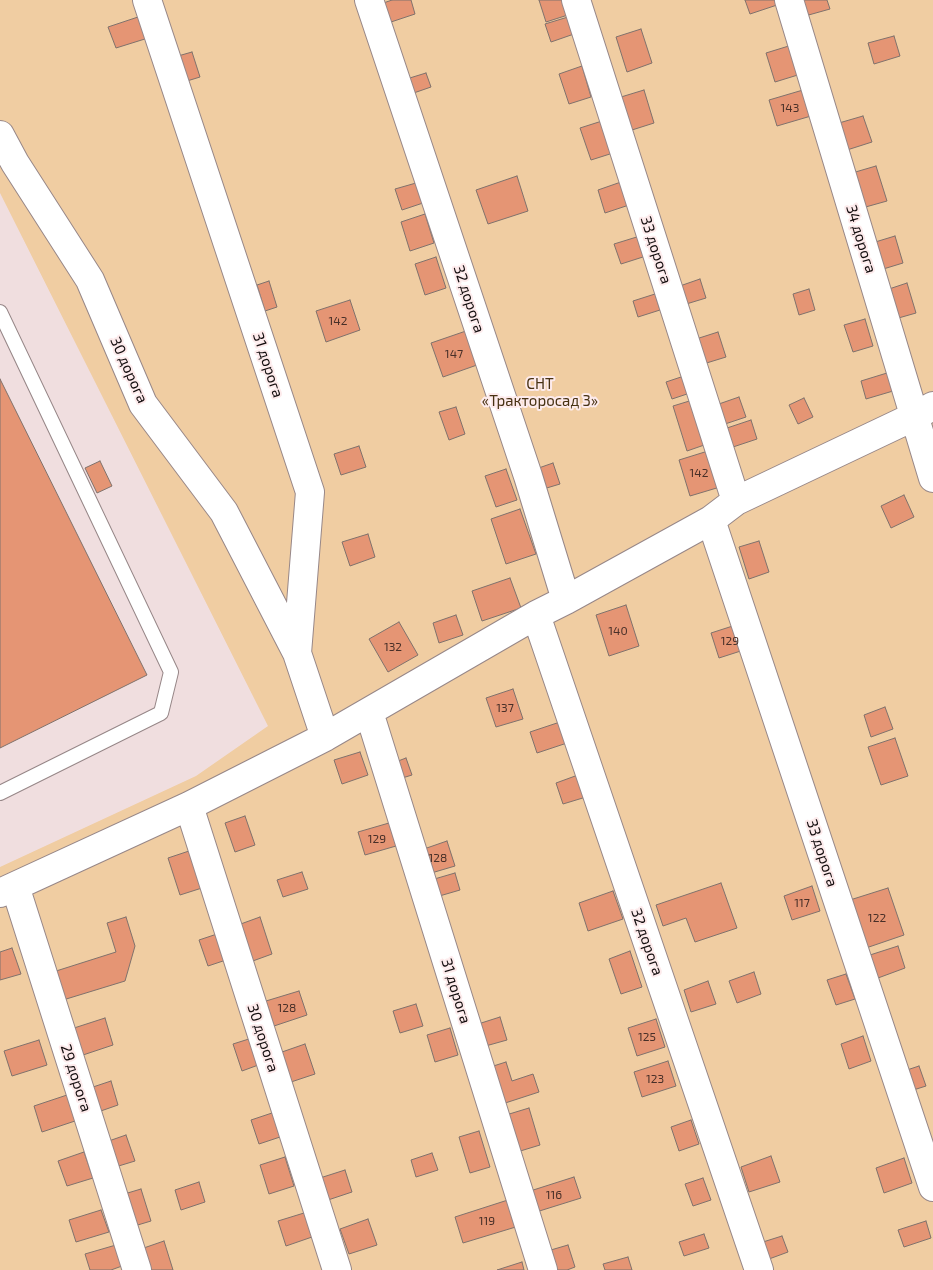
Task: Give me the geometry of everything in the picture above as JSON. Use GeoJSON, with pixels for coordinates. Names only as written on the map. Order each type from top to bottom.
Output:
{"type":"FeatureCollection","features":[{"type":"Feature","properties":{"kind":"street","name":"31 дорога"},"geometry":{"type":"LineString","coordinates":[[147,0],[310,492],[297,652],[325,737]]}},
{"type":"Feature","properties":{"kind":"street","name":"32 дорога"},"geometry":{"type":"LineString","coordinates":[[369,0],[528,476],[566,600]]}},
{"type":"Feature","properties":{"kind":"street","name":"33 дорога"},"geometry":{"type":"LineString","coordinates":[[576,0],[736,500]]}},
{"type":"Feature","properties":{"kind":"street","name":"34 дорога"},"geometry":{"type":"LineString","coordinates":[[789,0],[924,411],[933,478]]}},
{"type":"Feature","properties":{"kind":"street","name":"30 дорога"},"geometry":{"type":"LineString","coordinates":[[0,135],[14,164],[90,280],[143,404],[224,512],[297,652]]}},
{"type":"Feature","properties":{"kind":"street"},"geometry":{"type":"LineString","coordinates":[[7,890],[189,806],[325,737],[536,615],[711,520],[736,500],[924,411]]}},
{"type":"Feature","properties":{"kind":"street","name":"33 дорога"},"geometry":{"type":"LineString","coordinates":[[711,520],[933,1187]]}},
{"type":"Feature","properties":{"kind":"street","name":"32 дорога"},"geometry":{"type":"LineString","coordinates":[[536,615],[758,1270]]}},
{"type":"Feature","properties":{"kind":"street","name":"31 дорога"},"geometry":{"type":"LineString","coordinates":[[369,712],[543,1270]]}},
{"type":"Feature","properties":{"kind":"street","name":"30 дорога"},"geometry":{"type":"LineString","coordinates":[[189,806],[338,1270]]}},
{"type":"Feature","properties":{"kind":"street","name":"29 дорога"},"geometry":{"type":"LineString","coordinates":[[7,890],[137,1270]]}},
{"type":"Feature","properties":{"kind":"lane"},"geometry":{"type":"LineString","coordinates":[[0,312],[170,672],[161,713],[0,794]]}},
{"type":"Feature","properties":{"kind":"green space","name":"СНТ «Тракторосад 3»"},"geometry":{"type":"Polygon","coordinates":[[[0,0],[933,0],[933,1270],[0,1270],[0,867],[196,776],[268,726],[0,193],[0,0]]]}},
{"type":"Feature","properties":{"kind":"building"},"geometry":{"type":"Polygon","coordinates":[[[392,0],[411,0],[415,14],[382,25],[375,6],[392,0]]]}},
{"type":"Feature","properties":{"kind":"building"},"geometry":{"type":"Polygon","coordinates":[[[539,0],[567,0],[571,14],[546,22],[539,0]]]}},
{"type":"Feature","properties":{"kind":"building"},"geometry":{"type":"Polygon","coordinates":[[[745,0],[776,0],[777,5],[750,14],[745,0]]]}},
{"type":"Feature","properties":{"kind":"building"},"geometry":{"type":"Polygon","coordinates":[[[800,0],[827,0],[830,9],[805,16],[800,0]]]}},
{"type":"Feature","properties":{"kind":"building"},"geometry":{"type":"Polygon","coordinates":[[[141,16],[148,38],[116,48],[108,27],[141,16]]]}},
{"type":"Feature","properties":{"kind":"building"},"geometry":{"type":"Polygon","coordinates":[[[568,17],[574,34],[551,42],[545,24],[568,17]]]}},
{"type":"Feature","properties":{"kind":"building"},"geometry":{"type":"Polygon","coordinates":[[[641,29],[652,63],[627,72],[616,37],[641,29]]]}},
{"type":"Feature","properties":{"kind":"building"},"geometry":{"type":"Polygon","coordinates":[[[894,36],[900,56],[874,64],[868,43],[894,36]]]}},
{"type":"Feature","properties":{"kind":"building"},"geometry":{"type":"Polygon","coordinates":[[[792,45],[801,74],[775,82],[766,53],[792,45]]]}},
{"type":"Feature","properties":{"kind":"building"},"geometry":{"type":"Polygon","coordinates":[[[192,52],[200,77],[187,81],[178,56],[192,52]]]}},
{"type":"Feature","properties":{"kind":"building"},"geometry":{"type":"Polygon","coordinates":[[[582,66],[591,97],[569,104],[559,74],[582,66]]]}},
{"type":"Feature","properties":{"kind":"building"},"geometry":{"type":"Polygon","coordinates":[[[426,73],[431,87],[405,96],[400,81],[426,73]]]}},
{"type":"Feature","properties":{"kind":"building"},"geometry":{"type":"Polygon","coordinates":[[[644,90],[654,123],[632,130],[621,97],[644,90]]]}},
{"type":"Feature","properties":{"kind":"building"},"geometry":{"type":"Polygon","coordinates":[[[803,90],[811,116],[777,126],[769,100],[803,90]]]}},
{"type":"Feature","properties":{"kind":"building"},"geometry":{"type":"Polygon","coordinates":[[[863,116],[872,142],[847,150],[839,123],[863,116]]]}},
{"type":"Feature","properties":{"kind":"building"},"geometry":{"type":"Polygon","coordinates":[[[602,121],[613,153],[591,160],[580,128],[602,121]]]}},
{"type":"Feature","properties":{"kind":"building"},"geometry":{"type":"Polygon","coordinates":[[[876,166],[887,201],[862,208],[852,173],[876,166]]]}},
{"type":"Feature","properties":{"kind":"building"},"geometry":{"type":"Polygon","coordinates":[[[517,176],[528,211],[488,224],[476,190],[517,176]]]}},
{"type":"Feature","properties":{"kind":"building"},"geometry":{"type":"Polygon","coordinates":[[[621,182],[629,205],[605,213],[598,190],[621,182]]]}},
{"type":"Feature","properties":{"kind":"building"},"geometry":{"type":"Polygon","coordinates":[[[416,183],[423,203],[402,210],[395,189],[416,183]]]}},
{"type":"Feature","properties":{"kind":"building"},"geometry":{"type":"Polygon","coordinates":[[[425,214],[434,243],[410,251],[401,222],[425,214]]]}},
{"type":"Feature","properties":{"kind":"building"},"geometry":{"type":"Polygon","coordinates":[[[640,236],[646,256],[621,264],[614,244],[640,236]]]}},
{"type":"Feature","properties":{"kind":"building"},"geometry":{"type":"Polygon","coordinates":[[[895,236],[903,263],[880,270],[872,243],[895,236]]]}},
{"type":"Feature","properties":{"kind":"building"},"geometry":{"type":"Polygon","coordinates":[[[436,257],[446,288],[425,295],[415,264],[436,257]]]}},
{"type":"Feature","properties":{"kind":"building"},"geometry":{"type":"Polygon","coordinates":[[[700,279],[706,298],[683,305],[677,287],[700,279]]]}},
{"type":"Feature","properties":{"kind":"building"},"geometry":{"type":"Polygon","coordinates":[[[269,281],[277,307],[265,311],[257,285],[269,281]]]}},
{"type":"Feature","properties":{"kind":"building"},"geometry":{"type":"Polygon","coordinates":[[[907,283],[916,313],[895,319],[886,290],[907,283]]]}},
{"type":"Feature","properties":{"kind":"building"},"geometry":{"type":"Polygon","coordinates":[[[809,289],[815,310],[799,315],[793,294],[809,289]]]}},
{"type":"Feature","properties":{"kind":"building"},"geometry":{"type":"Polygon","coordinates":[[[655,294],[660,310],[638,317],[633,301],[655,294]]]}},
{"type":"Feature","properties":{"kind":"building"},"geometry":{"type":"Polygon","coordinates":[[[350,300],[360,330],[326,342],[316,311],[350,300]]]}},
{"type":"Feature","properties":{"kind":"building"},"geometry":{"type":"Polygon","coordinates":[[[865,319],[873,346],[853,352],[844,325],[865,319]]]}},
{"type":"Feature","properties":{"kind":"building"},"geometry":{"type":"Polygon","coordinates":[[[466,331],[477,365],[443,377],[431,343],[466,331]]]}},
{"type":"Feature","properties":{"kind":"building"},"geometry":{"type":"Polygon","coordinates":[[[718,332],[726,357],[700,365],[693,340],[718,332]]]}},
{"type":"Feature","properties":{"kind":"building"},"geometry":{"type":"Polygon","coordinates":[[[887,373],[893,391],[866,399],[861,381],[887,373]]]}},
{"type":"Feature","properties":{"kind":"building"},"geometry":{"type":"Polygon","coordinates":[[[684,376],[690,393],[672,399],[666,382],[684,376]]]}},
{"type":"Feature","properties":{"kind":"building"},"geometry":{"type":"Polygon","coordinates":[[[0,379],[147,675],[0,748],[0,379]]]}},
{"type":"Feature","properties":{"kind":"building"},"geometry":{"type":"Polygon","coordinates":[[[739,397],[746,417],[722,425],[716,405],[739,397]]]}},
{"type":"Feature","properties":{"kind":"building"},"geometry":{"type":"Polygon","coordinates":[[[804,398],[813,417],[798,424],[789,405],[804,398]]]}},
{"type":"Feature","properties":{"kind":"building"},"geometry":{"type":"Polygon","coordinates":[[[696,399],[710,443],[687,451],[673,406],[696,399]]]}},
{"type":"Feature","properties":{"kind":"building"},"geometry":{"type":"Polygon","coordinates":[[[456,407],[465,434],[449,440],[439,412],[456,407]]]}},
{"type":"Feature","properties":{"kind":"building"},"geometry":{"type":"Polygon","coordinates":[[[751,420],[757,439],[730,448],[724,429],[751,420]]]}},
{"type":"Feature","properties":{"kind":"building"},"geometry":{"type":"Polygon","coordinates":[[[359,446],[366,467],[341,475],[334,454],[359,446]]]}},
{"type":"Feature","properties":{"kind":"building"},"geometry":{"type":"Polygon","coordinates":[[[708,451],[720,487],[690,496],[679,460],[708,451]]]}},
{"type":"Feature","properties":{"kind":"building"},"geometry":{"type":"Polygon","coordinates":[[[100,461],[112,486],[97,493],[85,468],[100,461]]]}},
{"type":"Feature","properties":{"kind":"building"},"geometry":{"type":"Polygon","coordinates":[[[553,463],[560,484],[540,490],[533,470],[553,463]]]}},
{"type":"Feature","properties":{"kind":"building"},"geometry":{"type":"Polygon","coordinates":[[[506,469],[517,500],[496,507],[485,476],[506,469]]]}},
{"type":"Feature","properties":{"kind":"building"},"geometry":{"type":"Polygon","coordinates":[[[904,495],[914,517],[891,528],[881,506],[904,495]]]}},
{"type":"Feature","properties":{"kind":"building"},"geometry":{"type":"Polygon","coordinates":[[[520,509],[536,554],[506,564],[491,519],[520,509]]]}},
{"type":"Feature","properties":{"kind":"building"},"geometry":{"type":"Polygon","coordinates":[[[368,534],[375,557],[350,566],[342,542],[368,534]]]}},
{"type":"Feature","properties":{"kind":"building"},"geometry":{"type":"Polygon","coordinates":[[[759,541],[769,572],[749,579],[739,547],[759,541]]]}},
{"type":"Feature","properties":{"kind":"building"},"geometry":{"type":"Polygon","coordinates":[[[510,578],[521,608],[482,621],[472,591],[510,578]]]}},
{"type":"Feature","properties":{"kind":"building"},"geometry":{"type":"Polygon","coordinates":[[[626,605],[639,646],[609,656],[596,615],[626,605]]]}},
{"type":"Feature","properties":{"kind":"building"},"geometry":{"type":"Polygon","coordinates":[[[456,615],[463,635],[439,643],[433,623],[456,615]]]}},
{"type":"Feature","properties":{"kind":"building"},"geometry":{"type":"Polygon","coordinates":[[[399,622],[418,655],[388,672],[369,639],[399,622]]]}},
{"type":"Feature","properties":{"kind":"building"},"geometry":{"type":"Polygon","coordinates":[[[742,623],[750,648],[719,658],[711,633],[742,623]]]}},
{"type":"Feature","properties":{"kind":"building"},"geometry":{"type":"Polygon","coordinates":[[[513,689],[523,719],[496,727],[486,698],[513,689]]]}},
{"type":"Feature","properties":{"kind":"building"},"geometry":{"type":"Polygon","coordinates":[[[885,707],[893,729],[871,737],[864,715],[885,707]]]}},
{"type":"Feature","properties":{"kind":"building"},"geometry":{"type":"Polygon","coordinates":[[[560,722],[567,743],[537,753],[530,732],[560,722]]]}},
{"type":"Feature","properties":{"kind":"building"},"geometry":{"type":"Polygon","coordinates":[[[895,738],[908,776],[881,785],[868,747],[895,738]]]}},
{"type":"Feature","properties":{"kind":"building"},"geometry":{"type":"Polygon","coordinates":[[[360,752],[368,775],[342,784],[334,760],[360,752]]]}},
{"type":"Feature","properties":{"kind":"building"},"geometry":{"type":"Polygon","coordinates":[[[406,758],[412,775],[399,779],[393,763],[406,758]]]}},
{"type":"Feature","properties":{"kind":"building"},"geometry":{"type":"Polygon","coordinates":[[[578,775],[586,797],[563,804],[556,783],[578,775]]]}},
{"type":"Feature","properties":{"kind":"building"},"geometry":{"type":"Polygon","coordinates":[[[245,816],[255,845],[235,852],[225,823],[245,816]]]}},
{"type":"Feature","properties":{"kind":"building"},"geometry":{"type":"Polygon","coordinates":[[[389,823],[396,846],[365,855],[358,832],[389,823]]]}},
{"type":"Feature","properties":{"kind":"building"},"geometry":{"type":"Polygon","coordinates":[[[447,841],[455,866],[428,874],[421,850],[447,841]]]}},
{"type":"Feature","properties":{"kind":"building"},"geometry":{"type":"Polygon","coordinates":[[[192,850],[205,887],[180,895],[168,858],[192,850]]]}},
{"type":"Feature","properties":{"kind":"building"},"geometry":{"type":"Polygon","coordinates":[[[302,872],[308,889],[283,897],[277,880],[302,872]]]}},
{"type":"Feature","properties":{"kind":"building"},"geometry":{"type":"Polygon","coordinates":[[[455,873],[460,890],[436,897],[431,880],[455,873]]]}},
{"type":"Feature","properties":{"kind":"building"},"geometry":{"type":"Polygon","coordinates":[[[721,883],[737,928],[695,942],[686,918],[663,926],[656,905],[721,883]]]}},
{"type":"Feature","properties":{"kind":"building"},"geometry":{"type":"Polygon","coordinates":[[[812,886],[820,911],[792,920],[784,896],[812,886]]]}},
{"type":"Feature","properties":{"kind":"building"},"geometry":{"type":"Polygon","coordinates":[[[888,888],[904,935],[866,948],[850,900],[888,888]]]}},
{"type":"Feature","properties":{"kind":"building"},"geometry":{"type":"Polygon","coordinates":[[[613,891],[623,919],[588,931],[579,903],[613,891]]]}},
{"type":"Feature","properties":{"kind":"building"},"geometry":{"type":"Polygon","coordinates":[[[126,917],[135,946],[125,981],[63,1000],[53,972],[116,952],[107,923],[126,917]]]}},
{"type":"Feature","properties":{"kind":"building"},"geometry":{"type":"Polygon","coordinates":[[[260,917],[272,954],[250,962],[238,925],[260,917]]]}},
{"type":"Feature","properties":{"kind":"building"},"geometry":{"type":"Polygon","coordinates":[[[220,933],[229,959],[208,966],[199,940],[220,933]]]}},
{"type":"Feature","properties":{"kind":"building"},"geometry":{"type":"Polygon","coordinates":[[[898,946],[905,968],[878,978],[870,955],[898,946]]]}},
{"type":"Feature","properties":{"kind":"building"},"geometry":{"type":"Polygon","coordinates":[[[12,948],[21,974],[0,980],[0,952],[12,948]]]}},
{"type":"Feature","properties":{"kind":"building"},"geometry":{"type":"Polygon","coordinates":[[[630,951],[642,987],[621,994],[609,959],[630,951]]]}},
{"type":"Feature","properties":{"kind":"building"},"geometry":{"type":"Polygon","coordinates":[[[754,972],[761,994],[737,1003],[729,981],[754,972]]]}},
{"type":"Feature","properties":{"kind":"building"},"geometry":{"type":"Polygon","coordinates":[[[846,974],[855,999],[836,1005],[827,980],[846,974]]]}},
{"type":"Feature","properties":{"kind":"building"},"geometry":{"type":"Polygon","coordinates":[[[708,981],[716,1004],[691,1012],[684,990],[708,981]]]}},
{"type":"Feature","properties":{"kind":"building"},"geometry":{"type":"Polygon","coordinates":[[[299,991],[307,1015],[274,1026],[266,1001],[299,991]]]}},
{"type":"Feature","properties":{"kind":"building"},"geometry":{"type":"Polygon","coordinates":[[[416,1004],[423,1026],[400,1033],[393,1011],[416,1004]]]}},
{"type":"Feature","properties":{"kind":"building"},"geometry":{"type":"Polygon","coordinates":[[[500,1017],[507,1040],[482,1047],[475,1025],[500,1017]]]}},
{"type":"Feature","properties":{"kind":"building"},"geometry":{"type":"Polygon","coordinates":[[[105,1018],[113,1045],[80,1056],[71,1029],[105,1018]]]}},
{"type":"Feature","properties":{"kind":"building"},"geometry":{"type":"Polygon","coordinates":[[[656,1019],[665,1047],[637,1056],[628,1028],[656,1019]]]}},
{"type":"Feature","properties":{"kind":"building"},"geometry":{"type":"Polygon","coordinates":[[[450,1028],[458,1055],[435,1062],[427,1035],[450,1028]]]}},
{"type":"Feature","properties":{"kind":"building"},"geometry":{"type":"Polygon","coordinates":[[[863,1036],[871,1061],[849,1069],[841,1044],[863,1036]]]}},
{"type":"Feature","properties":{"kind":"building"},"geometry":{"type":"Polygon","coordinates":[[[252,1038],[261,1064],[242,1071],[233,1044],[252,1038]]]}},
{"type":"Feature","properties":{"kind":"building"},"geometry":{"type":"Polygon","coordinates":[[[39,1040],[47,1065],[12,1076],[4,1051],[39,1040]]]}},
{"type":"Feature","properties":{"kind":"building"},"geometry":{"type":"Polygon","coordinates":[[[305,1044],[315,1074],[291,1082],[282,1052],[305,1044]]]}},
{"type":"Feature","properties":{"kind":"building"},"geometry":{"type":"Polygon","coordinates":[[[668,1061],[676,1086],[642,1097],[634,1072],[668,1061]]]}},
{"type":"Feature","properties":{"kind":"building"},"geometry":{"type":"Polygon","coordinates":[[[506,1062],[512,1081],[533,1074],[539,1092],[496,1106],[484,1069],[506,1062]]]}},
{"type":"Feature","properties":{"kind":"building"},"geometry":{"type":"Polygon","coordinates":[[[919,1066],[926,1086],[907,1092],[901,1072],[919,1066]]]}},
{"type":"Feature","properties":{"kind":"building"},"geometry":{"type":"Polygon","coordinates":[[[111,1081],[118,1105],[95,1113],[87,1089],[111,1081]]]}},
{"type":"Feature","properties":{"kind":"building"},"geometry":{"type":"Polygon","coordinates":[[[70,1094],[78,1120],[42,1132],[34,1106],[70,1094]]]}},
{"type":"Feature","properties":{"kind":"building"},"geometry":{"type":"Polygon","coordinates":[[[529,1108],[540,1145],[517,1152],[506,1115],[529,1108]]]}},
{"type":"Feature","properties":{"kind":"building"},"geometry":{"type":"Polygon","coordinates":[[[278,1111],[286,1135],[259,1144],[251,1120],[278,1111]]]}},
{"type":"Feature","properties":{"kind":"building"},"geometry":{"type":"Polygon","coordinates":[[[691,1120],[699,1144],[679,1151],[671,1127],[691,1120]]]}},
{"type":"Feature","properties":{"kind":"building"},"geometry":{"type":"Polygon","coordinates":[[[479,1131],[490,1167],[470,1173],[459,1137],[479,1131]]]}},
{"type":"Feature","properties":{"kind":"building"},"geometry":{"type":"Polygon","coordinates":[[[126,1135],[135,1161],[112,1168],[103,1143],[126,1135]]]}},
{"type":"Feature","properties":{"kind":"building"},"geometry":{"type":"Polygon","coordinates":[[[84,1152],[93,1178],[67,1186],[58,1161],[84,1152]]]}},
{"type":"Feature","properties":{"kind":"building"},"geometry":{"type":"Polygon","coordinates":[[[432,1153],[438,1170],[416,1177],[411,1160],[432,1153]]]}},
{"type":"Feature","properties":{"kind":"building"},"geometry":{"type":"Polygon","coordinates":[[[771,1156],[780,1182],[749,1192],[741,1167],[771,1156]]]}},
{"type":"Feature","properties":{"kind":"building"},"geometry":{"type":"Polygon","coordinates":[[[285,1157],[294,1186],[269,1194],[260,1165],[285,1157]]]}},
{"type":"Feature","properties":{"kind":"building"},"geometry":{"type":"Polygon","coordinates":[[[904,1158],[912,1183],[884,1193],[876,1168],[904,1158]]]}},
{"type":"Feature","properties":{"kind":"building"},"geometry":{"type":"Polygon","coordinates":[[[345,1170],[352,1192],[328,1200],[320,1178],[345,1170]]]}},
{"type":"Feature","properties":{"kind":"building"},"geometry":{"type":"Polygon","coordinates":[[[574,1177],[581,1198],[533,1213],[527,1192],[574,1177]]]}},
{"type":"Feature","properties":{"kind":"building"},"geometry":{"type":"Polygon","coordinates":[[[703,1178],[711,1200],[693,1206],[685,1184],[703,1178]]]}},
{"type":"Feature","properties":{"kind":"building"},"geometry":{"type":"Polygon","coordinates":[[[199,1182],[205,1202],[181,1210],[175,1190],[199,1182]]]}},
{"type":"Feature","properties":{"kind":"building"},"geometry":{"type":"Polygon","coordinates":[[[141,1189],[151,1221],[131,1227],[121,1195],[141,1189]]]}},
{"type":"Feature","properties":{"kind":"building"},"geometry":{"type":"Polygon","coordinates":[[[511,1199],[519,1226],[463,1243],[455,1217],[511,1199]]]}},
{"type":"Feature","properties":{"kind":"building"},"geometry":{"type":"Polygon","coordinates":[[[101,1210],[109,1232],[76,1242],[69,1220],[101,1210]]]}},
{"type":"Feature","properties":{"kind":"building"},"geometry":{"type":"Polygon","coordinates":[[[304,1213],[312,1237],[286,1246],[278,1221],[304,1213]]]}},
{"type":"Feature","properties":{"kind":"building"},"geometry":{"type":"Polygon","coordinates":[[[368,1219],[377,1245],[349,1254],[340,1229],[368,1219]]]}},
{"type":"Feature","properties":{"kind":"building"},"geometry":{"type":"Polygon","coordinates":[[[926,1221],[931,1238],[904,1247],[898,1230],[926,1221]]]}},
{"type":"Feature","properties":{"kind":"building"},"geometry":{"type":"Polygon","coordinates":[[[704,1234],[709,1248],[684,1256],[679,1242],[704,1234]]]}},
{"type":"Feature","properties":{"kind":"building"},"geometry":{"type":"Polygon","coordinates":[[[782,1236],[788,1252],[769,1259],[763,1242],[782,1236]]]}},
{"type":"Feature","properties":{"kind":"building"},"geometry":{"type":"Polygon","coordinates":[[[164,1241],[173,1270],[144,1270],[138,1250],[164,1241]]]}},
{"type":"Feature","properties":{"kind":"building"},"geometry":{"type":"Polygon","coordinates":[[[116,1245],[122,1266],[111,1270],[90,1270],[85,1254],[116,1245]]]}},
{"type":"Feature","properties":{"kind":"building"},"geometry":{"type":"Polygon","coordinates":[[[568,1245],[575,1267],[567,1270],[550,1270],[544,1252],[568,1245]]]}},
{"type":"Feature","properties":{"kind":"building"},"geometry":{"type":"Polygon","coordinates":[[[628,1257],[632,1270],[605,1270],[603,1264],[628,1257]]]}},
{"type":"Feature","properties":{"kind":"building"},"geometry":{"type":"Polygon","coordinates":[[[522,1262],[524,1270],[497,1270],[522,1262]]]}}]}
